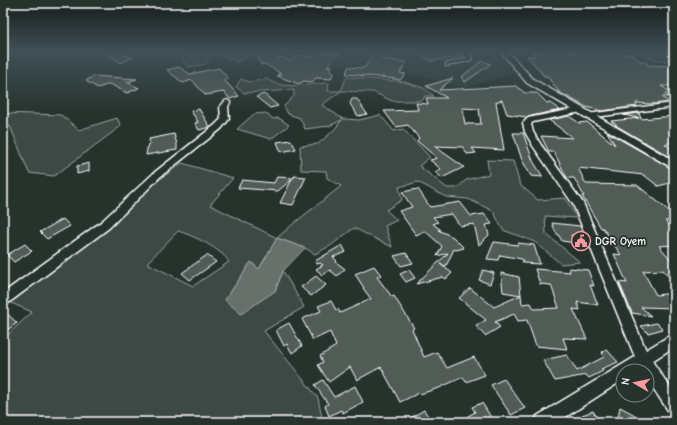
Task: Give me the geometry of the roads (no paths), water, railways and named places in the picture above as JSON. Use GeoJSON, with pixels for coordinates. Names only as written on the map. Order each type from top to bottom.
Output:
{"type":"FeatureCollection","features":[{"type":"Feature","properties":{"kind":"main road"},"geometry":{"type":"LineString","coordinates":[[522,72],[530,81],[674,166]]}},
{"type":"Feature","properties":{"kind":"main road"},"geometry":{"type":"LineString","coordinates":[[532,72],[541,81],[543,88]]}},
{"type":"Feature","properties":{"kind":"street"},"geometry":{"type":"LineString","coordinates":[[3,300],[105,225],[158,174],[218,128],[225,119],[224,107],[227,102]]}},
{"type":"Feature","properties":{"kind":"street"},"geometry":{"type":"LineString","coordinates":[[587,116],[674,105]]}},
{"type":"Feature","properties":{"kind":"street"},"geometry":{"type":"LineString","coordinates":[[578,110],[531,120],[527,127],[544,156],[578,203],[643,360],[674,407]]}},
{"type":"Feature","properties":{"kind":"street"},"geometry":{"type":"LineString","coordinates":[[638,363],[674,339]]}},
{"type":"Feature","properties":{"kind":"street"},"geometry":{"type":"LineString","coordinates":[[542,422],[615,377]]}},
{"type":"Feature","properties":{"kind":"place","name":"DGR Oyem"},"geometry":{"type":"Point","coordinates":[581,241]}}]}
